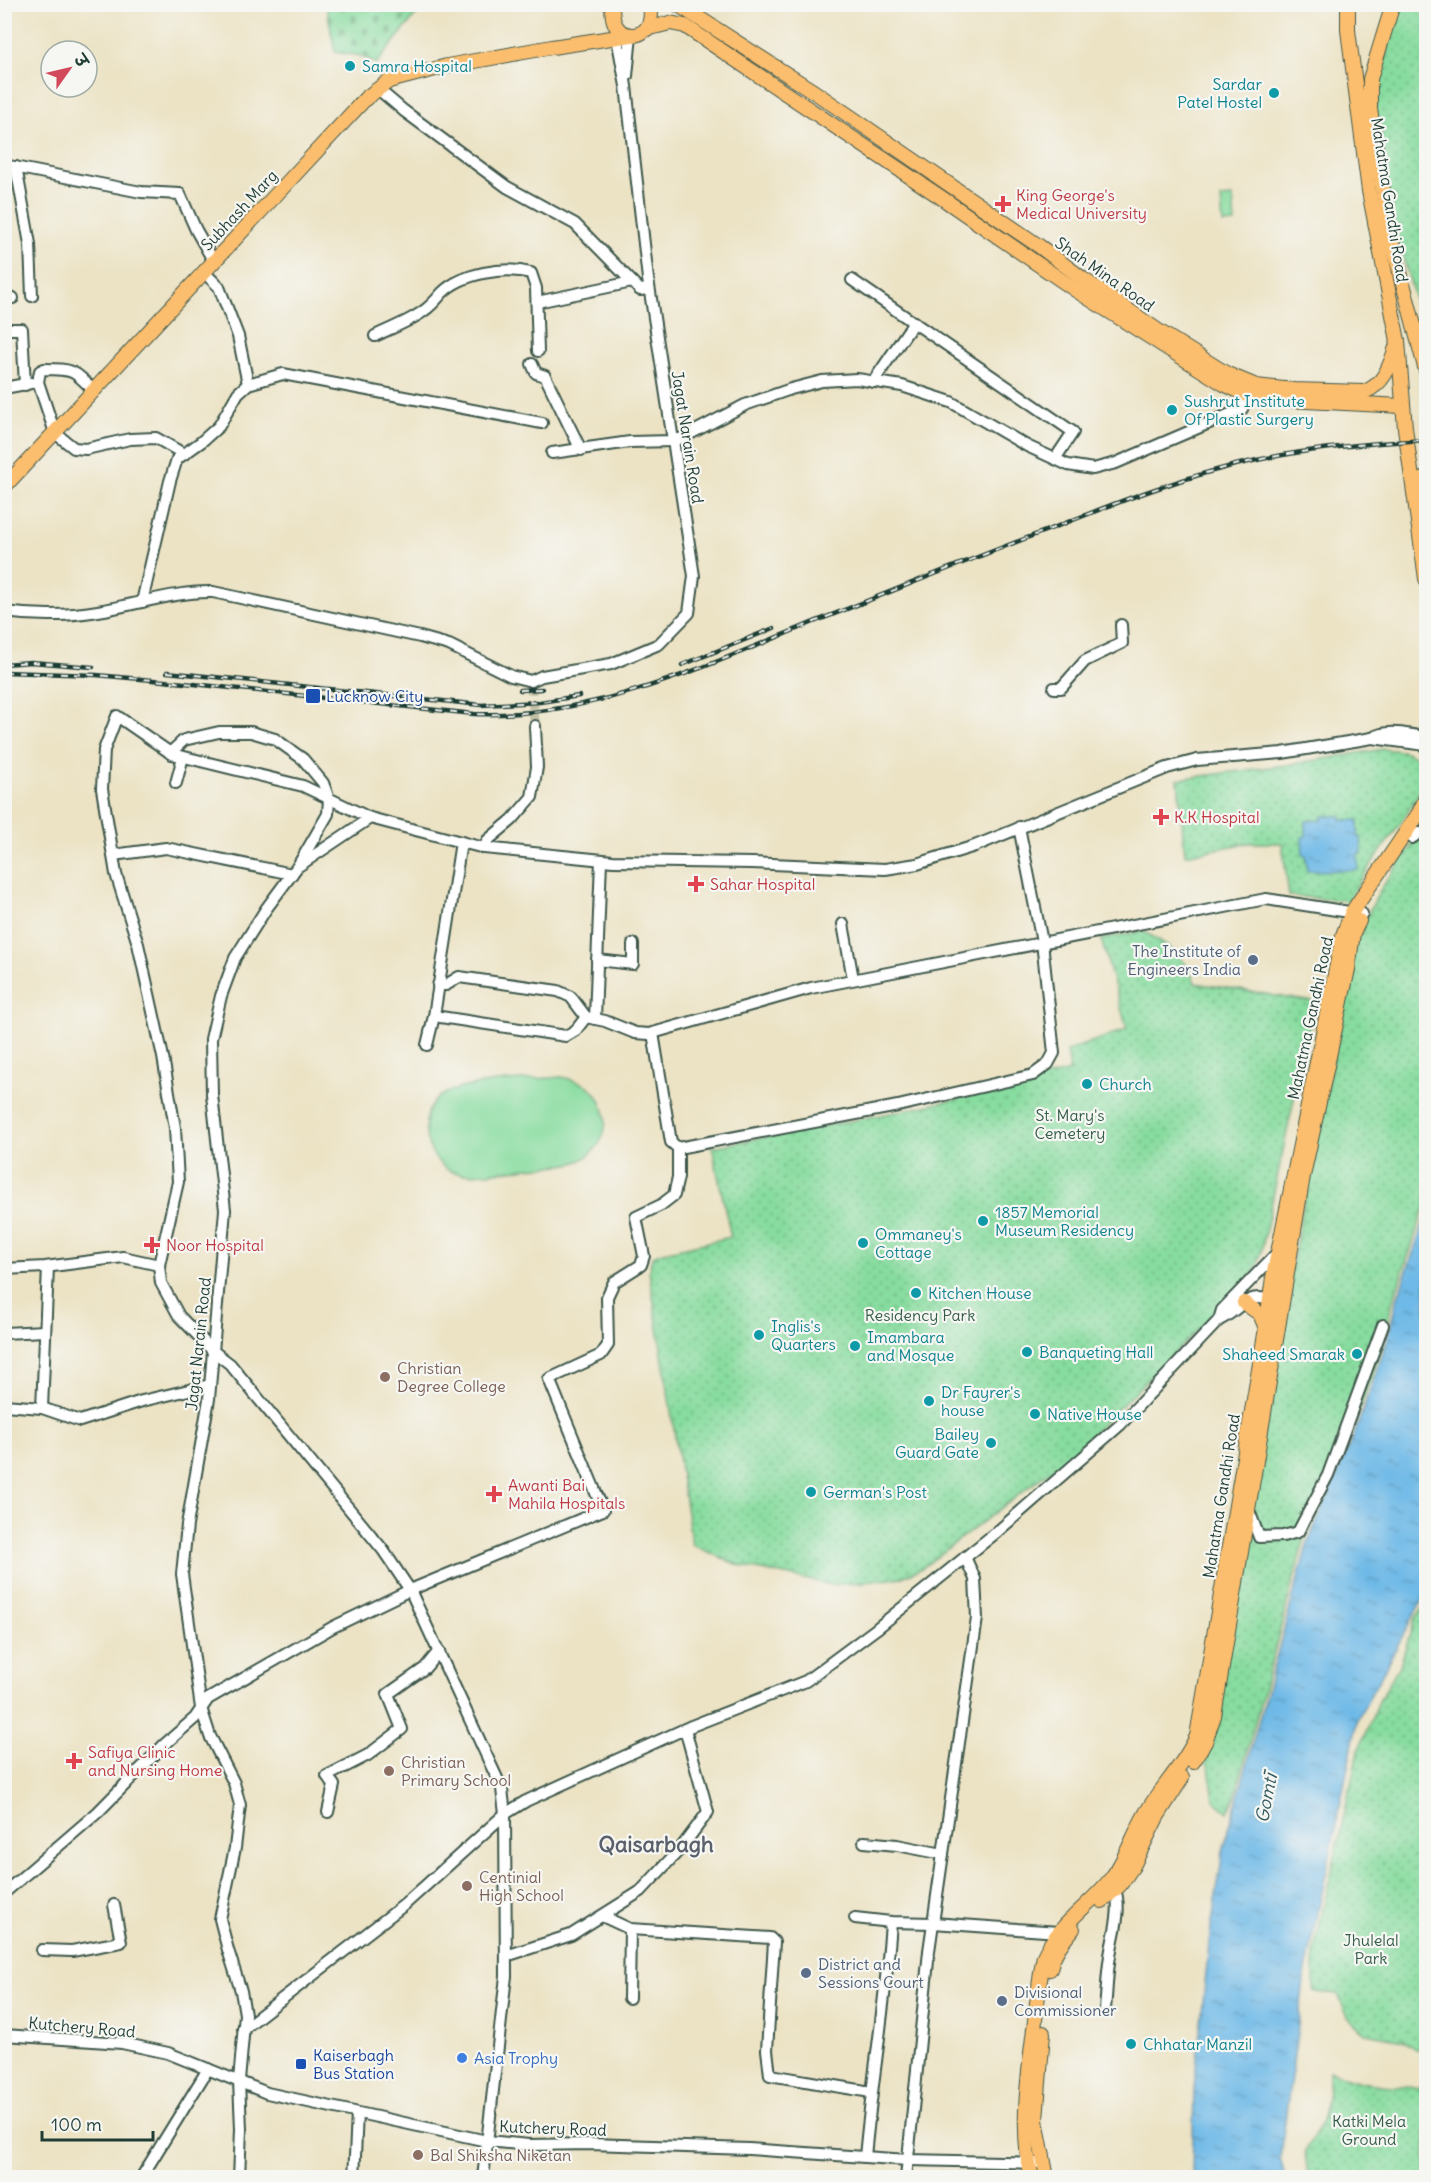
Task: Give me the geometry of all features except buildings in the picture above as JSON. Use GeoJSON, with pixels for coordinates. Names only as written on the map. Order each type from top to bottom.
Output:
{"type":"FeatureCollection","features":[{"type":"Feature","properties":{"kind":"main road"},"geometry":{"type":"LineString","coordinates":[[612,4],[614,23],[624,36]]}},
{"type":"Feature","properties":{"kind":"main road"},"geometry":{"type":"LineString","coordinates":[[646,29],[651,17],[650,4]]}},
{"type":"Feature","properties":{"kind":"main road","name":"Shah Mina Road"},"geometry":{"type":"LineString","coordinates":[[677,4],[886,141],[944,190],[1039,256],[1250,390],[1286,400],[1403,406]]}},
{"type":"Feature","properties":{"kind":"main road","name":"Mahatma Gandhi Road"},"geometry":{"type":"LineString","coordinates":[[1348,4],[1348,30],[1354,81],[1369,191],[1398,341],[1405,429],[1426,579]]}},
{"type":"Feature","properties":{"kind":"main road","name":"Mahatma Gandhi Road"},"geometry":{"type":"LineString","coordinates":[[1393,4],[1370,79],[1370,109],[1390,234],[1426,371]]}},
{"type":"Feature","properties":{"kind":"main road","name":"Subhash Marg"},"geometry":{"type":"LineString","coordinates":[[552,47],[564,40],[605,32],[614,23]]}},
{"type":"Feature","properties":{"kind":"main road","name":"Shah Mina Road"},"geometry":{"type":"LineString","coordinates":[[624,36],[639,34],[646,29],[670,24],[685,26],[878,155],[944,190]]}},
{"type":"Feature","properties":{"kind":"main road","name":"Subhash Marg"},"geometry":{"type":"LineString","coordinates":[[5,485],[366,98],[389,81],[447,66],[624,36]]}},
{"type":"Feature","properties":{"kind":"main road"},"geometry":{"type":"LineString","coordinates":[[762,78],[770,63]]}},
{"type":"Feature","properties":{"kind":"main road"},"geometry":{"type":"LineString","coordinates":[[1354,81],[1370,79]]}},
{"type":"Feature","properties":{"kind":"main road"},"geometry":{"type":"LineString","coordinates":[[878,155],[886,141]]}},
{"type":"Feature","properties":{"kind":"main road","name":"Shah Mina Road"},"geometry":{"type":"LineString","coordinates":[[1250,390],[1364,392],[1372,389],[1385,376],[1398,341]]}},
{"type":"Feature","properties":{"kind":"main road"},"geometry":{"type":"LineString","coordinates":[[1372,405],[1398,419],[1405,429]]}},
{"type":"Feature","properties":{"kind":"main road"},"geometry":{"type":"LineString","coordinates":[[1414,486],[1426,477]]}},
{"type":"Feature","properties":{"kind":"main road","name":"Mahatma Gandhi Road"},"geometry":{"type":"LineString","coordinates":[[1113,1884],[1136,1831],[1150,1806],[1189,1754],[1197,1736],[1203,1711],[1277,1253],[1343,935],[1426,798]]}},
{"type":"Feature","properties":{"kind":"main road","name":"Mahatma Gandhi Road"},"geometry":{"type":"LineString","coordinates":[[1047,2178],[1035,2168],[1036,2120],[1039,2029],[1052,1959],[1063,1934],[1133,1866],[1157,1817],[1205,1742],[1214,1716],[1303,1176],[1348,969],[1357,913],[1426,816]]}},
{"type":"Feature","properties":{"kind":"main road"},"geometry":{"type":"LineString","coordinates":[[1244,1303],[1260,1314],[1266,1328]]}},
{"type":"Feature","properties":{"kind":"street","name":"Jagat Narain Road"},"geometry":{"type":"LineString","coordinates":[[142,602],[195,592],[213,592],[450,645],[512,676],[531,682],[542,676],[611,664],[660,644],[689,613],[693,576],[649,289],[626,86],[624,36]]}},
{"type":"Feature","properties":{"kind":"street"},"geometry":{"type":"LineString","coordinates":[[378,89],[507,187],[575,224],[640,290],[649,289]]}},
{"type":"Feature","properties":{"kind":"street"},"geometry":{"type":"LineString","coordinates":[[32,296],[30,244],[10,166],[141,192],[180,194],[214,262]]}},
{"type":"Feature","properties":{"kind":"street"},"geometry":{"type":"LineString","coordinates":[[375,336],[424,312],[442,293],[459,281],[496,270],[518,269],[531,273],[536,288],[538,351]]}},
{"type":"Feature","properties":{"kind":"street"},"geometry":{"type":"LineString","coordinates":[[204,272],[219,287],[238,336],[248,384]]}},
{"type":"Feature","properties":{"kind":"street"},"geometry":{"type":"LineString","coordinates":[[852,280],[1073,432],[1055,459]]}},
{"type":"Feature","properties":{"kind":"street"},"geometry":{"type":"LineString","coordinates":[[537,302],[632,282]]}},
{"type":"Feature","properties":{"kind":"street"},"geometry":{"type":"LineString","coordinates":[[873,382],[914,322]]}},
{"type":"Feature","properties":{"kind":"street"},"geometry":{"type":"LineString","coordinates":[[4,329],[22,329],[25,384]]}},
{"type":"Feature","properties":{"kind":"street"},"geometry":{"type":"LineString","coordinates":[[532,364],[537,373],[545,376],[581,450]]}},
{"type":"Feature","properties":{"kind":"street"},"geometry":{"type":"LineString","coordinates":[[94,391],[77,374],[68,369],[40,371],[38,382],[55,433],[74,448],[86,448],[130,439],[156,438],[184,454]]}},
{"type":"Feature","properties":{"kind":"street"},"geometry":{"type":"LineString","coordinates":[[4,612],[54,614],[96,611],[142,602],[177,459],[219,426],[238,393],[248,384],[283,374],[542,423]]}},
{"type":"Feature","properties":{"kind":"street"},"geometry":{"type":"LineString","coordinates":[[552,453],[630,442],[673,441],[746,405],[791,389],[822,381],[857,379],[902,386],[951,402],[1027,446],[1068,465],[1093,468],[1116,463],[1242,409],[1250,390]]}},
{"type":"Feature","properties":{"kind":"street"},"geometry":{"type":"LineString","coordinates":[[4,388],[38,382]]}},
{"type":"Feature","properties":{"kind":"street"},"geometry":{"type":"LineString","coordinates":[[1054,688],[1061,687],[1085,662],[1122,643],[1121,625]]}},
{"type":"Feature","properties":{"kind":"street"},"geometry":{"type":"LineString","coordinates":[[483,2178],[506,1976],[505,1814],[502,1789],[410,1590],[383,1550],[230,1364],[213,1351],[179,1316],[161,1282],[159,1265],[178,1182],[175,1128],[164,1057],[138,944],[116,874],[102,789],[104,750],[117,716],[170,753],[303,786],[370,818],[484,848],[601,860],[752,862],[885,869],[917,864],[975,846],[1167,768],[1187,763],[1282,753],[1372,738],[1426,745]]}},
{"type":"Feature","properties":{"kind":"street"},"geometry":{"type":"LineString","coordinates":[[484,848],[488,840],[512,820],[532,797],[537,767],[535,726]]}},
{"type":"Feature","properties":{"kind":"street"},"geometry":{"type":"LineString","coordinates":[[113,855],[166,848],[295,871],[327,814],[329,799],[323,783],[303,759],[275,739],[251,732],[219,732],[184,740],[170,753]]}},
{"type":"Feature","properties":{"kind":"street"},"geometry":{"type":"LineString","coordinates":[[1372,738],[1381,733],[1405,733],[1426,737]]}},
{"type":"Feature","properties":{"kind":"street"},"geometry":{"type":"LineString","coordinates":[[176,783],[183,757]]}},
{"type":"Feature","properties":{"kind":"street","name":"Jagat Narain Road"},"geometry":{"type":"LineString","coordinates":[[239,2178],[242,2129],[239,2081],[245,2014],[241,1991],[220,1918],[235,1848],[240,1806],[234,1783],[210,1736],[201,1708],[182,1574],[187,1525],[210,1385],[225,1210],[212,1095],[210,1039],[221,996],[235,958],[264,913],[295,871],[370,818]]}},
{"type":"Feature","properties":{"kind":"street"},"geometry":{"type":"LineString","coordinates":[[678,1149],[898,1106],[1033,1075],[1048,1064],[1054,1053],[1042,942],[1019,827]]}},
{"type":"Feature","properties":{"kind":"street"},"geometry":{"type":"LineString","coordinates":[[1412,838],[1419,833],[1426,834]]}},
{"type":"Feature","properties":{"kind":"street"},"geometry":{"type":"LineString","coordinates":[[427,1045],[434,1016],[461,842]]}},
{"type":"Feature","properties":{"kind":"street"},"geometry":{"type":"LineString","coordinates":[[434,1016],[566,1036],[591,1018],[597,960],[601,860]]}},
{"type":"Feature","properties":{"kind":"street"},"geometry":{"type":"LineString","coordinates":[[438,985],[446,985],[459,977],[558,991],[570,997],[591,1018],[635,1033],[653,1033],[811,988],[1266,899],[1357,913]]}},
{"type":"Feature","properties":{"kind":"street"},"geometry":{"type":"LineString","coordinates":[[843,924],[853,980]]}},
{"type":"Feature","properties":{"kind":"street"},"geometry":{"type":"LineString","coordinates":[[597,960],[633,964],[633,944]]}},
{"type":"Feature","properties":{"kind":"street"},"geometry":{"type":"LineString","coordinates":[[4,1893],[98,1812],[165,1744],[195,1718],[208,1700],[333,1627],[410,1590],[603,1510],[549,1379],[601,1355],[608,1345],[608,1297],[614,1282],[641,1265],[644,1256],[636,1217],[674,1195],[678,1177],[678,1149],[671,1142],[653,1033]]}},
{"type":"Feature","properties":{"kind":"street"},"geometry":{"type":"LineString","coordinates":[[1219,1320],[1222,1310],[1277,1253]]}},
{"type":"Feature","properties":{"kind":"street"},"geometry":{"type":"LineString","coordinates":[[4,1269],[48,1267],[123,1257],[159,1265]]}},
{"type":"Feature","properties":{"kind":"street"},"geometry":{"type":"LineString","coordinates":[[42,1408],[48,1267]]}},
{"type":"Feature","properties":{"kind":"street"},"geometry":{"type":"LineString","coordinates":[[243,2029],[404,1905],[505,1814],[526,1801],[685,1729],[806,1681],[876,1629],[965,1557],[1120,1425],[1219,1320],[1255,1297],[1270,1300]]}},
{"type":"Feature","properties":{"kind":"street"},"geometry":{"type":"LineString","coordinates":[[1248,1508],[1259,1536],[1283,1536],[1298,1532],[1328,1475],[1383,1325]]}},
{"type":"Feature","properties":{"kind":"street"},"geometry":{"type":"LineString","coordinates":[[4,1333],[45,1330]]}},
{"type":"Feature","properties":{"kind":"street"},"geometry":{"type":"LineString","coordinates":[[4,1406],[42,1408],[80,1421],[142,1401],[210,1385]]}},
{"type":"Feature","properties":{"kind":"street"},"geometry":{"type":"LineString","coordinates":[[906,2178],[933,1923],[977,1618],[975,1580],[965,1557]]}},
{"type":"Feature","properties":{"kind":"street"},"geometry":{"type":"LineString","coordinates":[[328,1812],[333,1785],[327,1776],[368,1755],[402,1729],[388,1694],[425,1668],[439,1651]]}},
{"type":"Feature","properties":{"kind":"street"},"geometry":{"type":"LineString","coordinates":[[506,1956],[572,1935],[641,1892],[681,1848],[708,1812],[685,1729]]}},
{"type":"Feature","properties":{"kind":"street"},"geometry":{"type":"LineString","coordinates":[[864,1842],[897,1845],[943,1854]]}},
{"type":"Feature","properties":{"kind":"street"},"geometry":{"type":"LineString","coordinates":[[1105,2009],[1110,1954],[1117,1915],[1113,1884]]}},
{"type":"Feature","properties":{"kind":"street"},"geometry":{"type":"LineString","coordinates":[[42,1950],[72,1951],[121,1942],[114,1905]]}},
{"type":"Feature","properties":{"kind":"street"},"geometry":{"type":"LineString","coordinates":[[602,1916],[630,1929],[770,1938],[774,1942],[767,2050],[770,2075],[871,2092]]}},
{"type":"Feature","properties":{"kind":"street"},"geometry":{"type":"LineString","coordinates":[[855,1918],[1063,1934]]}},
{"type":"Feature","properties":{"kind":"street"},"geometry":{"type":"LineString","coordinates":[[865,2157],[871,2092],[888,1969],[891,1922]]}},
{"type":"Feature","properties":{"kind":"street"},"geometry":{"type":"LineString","coordinates":[[629,1998],[630,1929]]}},
{"type":"Feature","properties":{"kind":"street","name":"Kutchery Road"},"geometry":{"type":"LineString","coordinates":[[4,2036],[122,2043],[168,2054],[267,2093],[487,2141],[529,2145],[589,2144],[748,2149],[1035,2168]]}},
{"type":"Feature","properties":{"kind":"street"},"geometry":{"type":"LineString","coordinates":[[141,2178],[208,2069]]}},
{"type":"Feature","properties":{"kind":"street"},"geometry":{"type":"LineString","coordinates":[[354,2178],[357,2113]]}},
{"type":"Feature","properties":{"kind":"green space"},"geometry":{"type":"Polygon","coordinates":[[[326,4],[424,5],[376,64],[361,56],[335,52],[326,4]]]}},
{"type":"Feature","properties":{"kind":"green space"},"geometry":{"type":"Polygon","coordinates":[[[1399,5],[1426,5],[1426,338],[1397,236],[1375,126],[1375,97],[1399,5]]]}},
{"type":"Feature","properties":{"kind":"green space"},"geometry":{"type":"Polygon","coordinates":[[[1233,197],[1235,223],[1223,224],[1221,198],[1233,197]]]}},
{"type":"Feature","properties":{"kind":"green space"},"geometry":{"type":"Polygon","coordinates":[[[1383,749],[1403,751],[1414,756],[1420,766],[1421,784],[1407,813],[1348,901],[1289,896],[1282,843],[1248,843],[1185,855],[1178,779],[1287,765],[1383,749]]]}},
{"type":"Feature","properties":{"kind":"green space"},"geometry":{"type":"Polygon","coordinates":[[[1426,825],[1426,1204],[1391,1307],[1383,1344],[1349,1438],[1304,1541],[1235,1797],[1228,1812],[1214,1800],[1209,1767],[1201,1759],[1301,1217],[1358,933],[1381,889],[1426,825]]]}},
{"type":"Feature","properties":{"kind":"green space","name":"Residency Park"},"geometry":{"type":"Polygon","coordinates":[[[1142,931],[1174,952],[1187,966],[1195,983],[1315,1002],[1260,1257],[1252,1277],[1070,1456],[922,1568],[900,1578],[832,1585],[738,1565],[692,1545],[649,1271],[652,1257],[659,1253],[731,1237],[712,1147],[937,1103],[1070,1071],[1067,1051],[1127,1029],[1101,939],[1142,931]]]}},
{"type":"Feature","properties":{"kind":"green space"},"geometry":{"type":"Polygon","coordinates":[[[562,1077],[578,1081],[594,1091],[604,1111],[603,1135],[596,1148],[584,1158],[567,1164],[466,1174],[447,1169],[432,1153],[428,1143],[426,1121],[428,1111],[442,1095],[453,1090],[482,1084],[562,1077]]]}},
{"type":"Feature","properties":{"kind":"green space","name":"Jhulelal Park"},"geometry":{"type":"Polygon","coordinates":[[[1426,1604],[1426,2049],[1416,2049],[1403,2040],[1365,2033],[1347,2017],[1338,1994],[1314,1992],[1314,1951],[1358,1751],[1380,1699],[1401,1662],[1415,1619],[1426,1604]]]}},
{"type":"Feature","properties":{"kind":"green space","name":"Katki Mela Ground"},"geometry":{"type":"Polygon","coordinates":[[[1330,2070],[1350,2079],[1372,2084],[1418,2088],[1426,2083],[1426,2177],[1308,2177],[1305,2152],[1322,2121],[1330,2070]]]}},
{"type":"Feature","properties":{"kind":"green space"},"geometry":{"type":"Polygon","coordinates":[[[941,2172],[987,2177],[932,2177],[941,2172]]]}},
{"type":"Feature","properties":{"kind":"water"},"geometry":{"type":"Polygon","coordinates":[[[1322,816],[1341,816],[1341,820],[1358,820],[1358,837],[1361,837],[1362,854],[1358,854],[1358,870],[1307,871],[1302,837],[1306,836],[1306,821],[1322,820],[1322,816]]]}},
{"type":"Feature","properties":{"kind":"water","name":"Gomtī"},"geometry":{"type":"Polygon","coordinates":[[[1426,1216],[1426,1593],[1358,1718],[1304,1981],[1280,2158],[1285,2177],[1192,2177],[1194,2089],[1210,1935],[1223,1851],[1308,1542],[1354,1435],[1387,1342],[1396,1302],[1426,1216]]]}},
{"type":"Feature","properties":{"kind":"tunnel"},"geometry":{"type":"LineString","coordinates":[[531,684],[535,726]]}},
{"type":"Feature","properties":{"kind":"railway"},"geometry":{"type":"LineString","coordinates":[[4,672],[96,675],[175,682],[474,714],[520,713],[565,707],[609,698],[653,685],[739,653],[995,550],[1179,481],[1231,466],[1299,452],[1363,444],[1426,440]]}},
{"type":"Feature","properties":{"kind":"railway"},"geometry":{"type":"LineString","coordinates":[[682,665],[774,628]]}},
{"type":"Feature","properties":{"kind":"railway"},"geometry":{"type":"LineString","coordinates":[[4,664],[31,662],[93,667]]}},
{"type":"Feature","properties":{"kind":"railway"},"geometry":{"type":"LineString","coordinates":[[167,672],[481,705],[540,702],[579,696]]}},
{"type":"Feature","properties":{"kind":"railway"},"geometry":{"type":"LineString","coordinates":[[520,690],[542,689]]}},
{"type":"Feature","properties":{"kind":"place","name":"Samra Hospital"},"geometry":{"type":"Point","coordinates":[350,66]}},
{"type":"Feature","properties":{"kind":"place","name":"Sardar Patel Hostel"},"geometry":{"type":"Point","coordinates":[1274,93]}},
{"type":"Feature","properties":{"kind":"place","name":"King George's Medical University"},"geometry":{"type":"Point","coordinates":[1003,204]}},
{"type":"Feature","properties":{"kind":"place","name":"Sushrut Institute Of Plastic Surgery"},"geometry":{"type":"Point","coordinates":[1172,410]}},
{"type":"Feature","properties":{"kind":"place","name":"Lucknow City"},"geometry":{"type":"Point","coordinates":[313,696]}},
{"type":"Feature","properties":{"kind":"place","name":"K.K Hospital"},"geometry":{"type":"Point","coordinates":[1161,817]}},
{"type":"Feature","properties":{"kind":"place","name":"Sahar Hospital"},"geometry":{"type":"Point","coordinates":[696,884]}},
{"type":"Feature","properties":{"kind":"place","name":"The Institute of Engineers India"},"geometry":{"type":"Point","coordinates":[1253,960]}},
{"type":"Feature","properties":{"kind":"place","name":"Church"},"geometry":{"type":"Point","coordinates":[1087,1084]}},
{"type":"Feature","properties":{"kind":"place","name":"1857 Memorial Museum Residency"},"geometry":{"type":"Point","coordinates":[983,1221]}},
{"type":"Feature","properties":{"kind":"place","name":"Ommaney's Cottage"},"geometry":{"type":"Point","coordinates":[863,1243]}},
{"type":"Feature","properties":{"kind":"place","name":"Noor Hospital"},"geometry":{"type":"Point","coordinates":[152,1245]}},
{"type":"Feature","properties":{"kind":"place","name":"Kitchen House"},"geometry":{"type":"Point","coordinates":[916,1293]}},
{"type":"Feature","properties":{"kind":"place","name":"Inglis's Quarters"},"geometry":{"type":"Point","coordinates":[759,1335]}},
{"type":"Feature","properties":{"kind":"place","name":"Imambara and Mosque"},"geometry":{"type":"Point","coordinates":[855,1346]}},
{"type":"Feature","properties":{"kind":"place","name":"Banqueting Hall"},"geometry":{"type":"Point","coordinates":[1027,1352]}},
{"type":"Feature","properties":{"kind":"place","name":"Shaheed Smarak"},"geometry":{"type":"Point","coordinates":[1357,1354]}},
{"type":"Feature","properties":{"kind":"place","name":"Christian Degree College"},"geometry":{"type":"Point","coordinates":[385,1377]}},
{"type":"Feature","properties":{"kind":"place","name":"Dr Fayrer's house"},"geometry":{"type":"Point","coordinates":[929,1401]}},
{"type":"Feature","properties":{"kind":"place","name":"Native House"},"geometry":{"type":"Point","coordinates":[1035,1414]}},
{"type":"Feature","properties":{"kind":"place","name":"Bailey Guard Gate"},"geometry":{"type":"Point","coordinates":[991,1443]}},
{"type":"Feature","properties":{"kind":"place","name":"German's Post"},"geometry":{"type":"Point","coordinates":[811,1492]}},
{"type":"Feature","properties":{"kind":"place","name":"Awanti Bai Mahila Hospitals"},"geometry":{"type":"Point","coordinates":[494,1494]}},
{"type":"Feature","properties":{"kind":"place","name":"Safiya Clinic and Nursing Home"},"geometry":{"type":"Point","coordinates":[74,1761]}},
{"type":"Feature","properties":{"kind":"place","name":"Christian Primary School"},"geometry":{"type":"Point","coordinates":[389,1771]}},
{"type":"Feature","properties":{"kind":"place","name":"Centinial High School"},"geometry":{"type":"Point","coordinates":[467,1886]}},
{"type":"Feature","properties":{"kind":"place","name":"District and Sessions Court"},"geometry":{"type":"Point","coordinates":[806,1973]}},
{"type":"Feature","properties":{"kind":"place","name":"Divisional Commissioner"},"geometry":{"type":"Point","coordinates":[1002,2001]}},
{"type":"Feature","properties":{"kind":"place","name":"Chhatar Manzil"},"geometry":{"type":"Point","coordinates":[1131,2044]}},
{"type":"Feature","properties":{"kind":"place","name":"Asia Trophy"},"geometry":{"type":"Point","coordinates":[462,2058]}},
{"type":"Feature","properties":{"kind":"place","name":"Kaiserbagh Bus Station"},"geometry":{"type":"Point","coordinates":[301,2064]}},
{"type":"Feature","properties":{"kind":"place","name":"Bal Shiksha Niketan"},"geometry":{"type":"Point","coordinates":[418,2155]}},
{"type":"Feature","properties":{"kind":"district","name":"Qaisarbagh"},"geometry":{"type":"Point","coordinates":[656,1844]}},
{"type":"Feature","properties":{"kind":"park label","name":"St. Mary's Cemetery"},"geometry":{"type":"Point","coordinates":[1070,1124]}}]}
